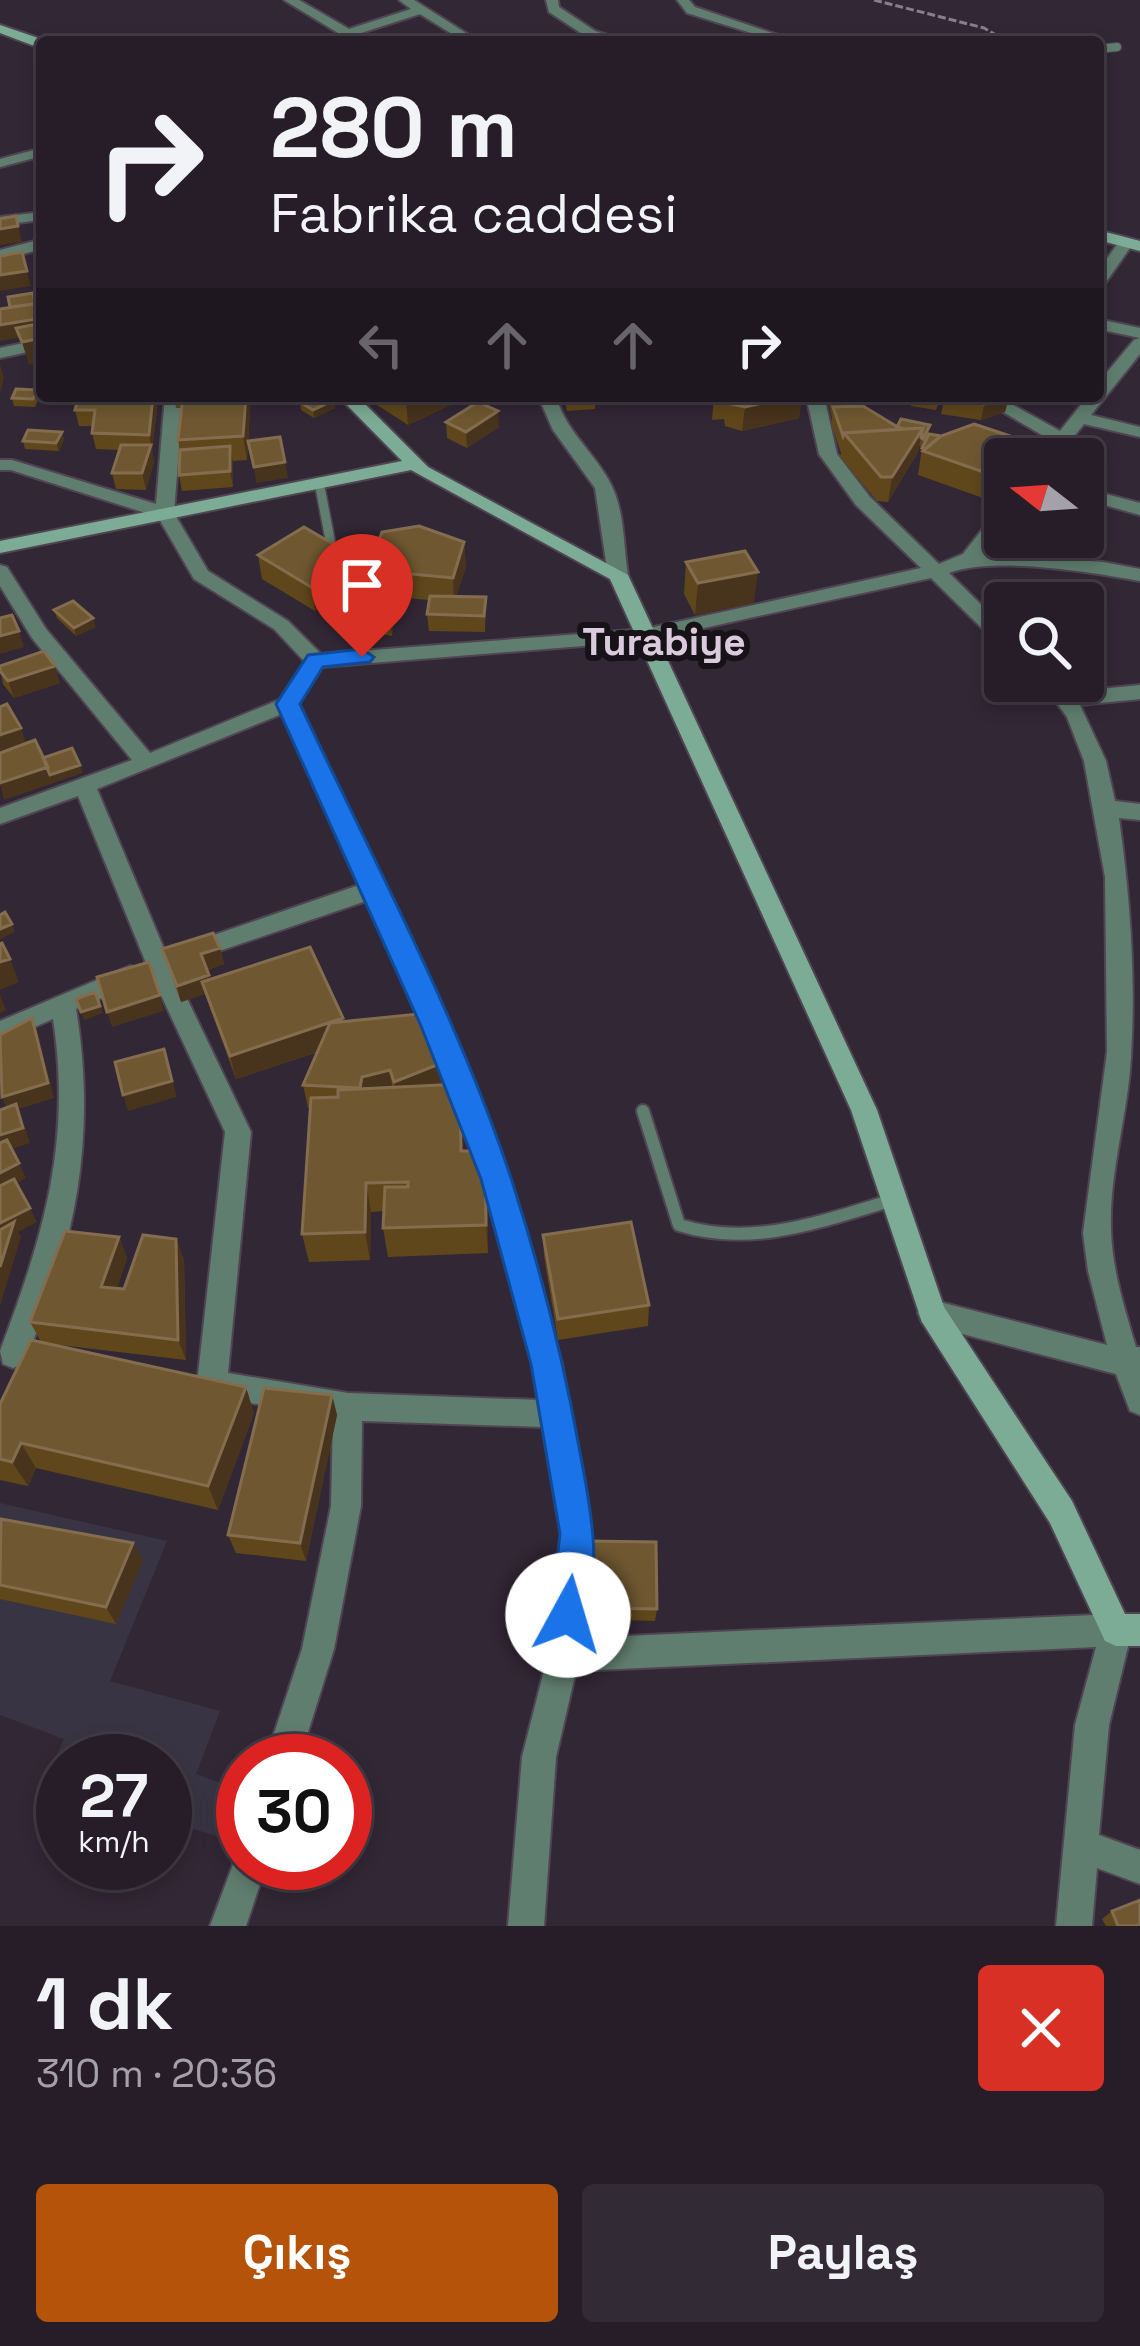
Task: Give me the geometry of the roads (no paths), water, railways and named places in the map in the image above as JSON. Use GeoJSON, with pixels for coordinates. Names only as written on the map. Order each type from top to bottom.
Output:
{"type":"FeatureCollection","features":[{"type":"Feature","properties":{"kind":"street"},"geometry":{"type":"LineString","coordinates":[[290,0],[353,36]]}},
{"type":"Feature","properties":{"kind":"street"},"geometry":{"type":"LineString","coordinates":[[405,0],[463,36]]}},
{"type":"Feature","properties":{"kind":"street"},"geometry":{"type":"LineString","coordinates":[[552,0],[553,9],[571,24],[606,36]]}},
{"type":"Feature","properties":{"kind":"street"},"geometry":{"type":"LineString","coordinates":[[683,0],[691,10],[775,36]]}},
{"type":"Feature","properties":{"kind":"street"},"geometry":{"type":"LineString","coordinates":[[361,36],[418,11]]}},
{"type":"Feature","properties":{"kind":"street"},"geometry":{"type":"LineString","coordinates":[[0,29],[36,42]]}},
{"type":"Feature","properties":{"kind":"street"},"geometry":{"type":"LineString","coordinates":[[0,163],[36,154]]}},
{"type":"Feature","properties":{"kind":"street"},"geometry":{"type":"LineString","coordinates":[[0,221],[36,217]]}},
{"type":"Feature","properties":{"kind":"street"},"geometry":{"type":"LineString","coordinates":[[1104,275],[1133,244]]}},
{"type":"Feature","properties":{"kind":"street"},"geometry":{"type":"LineString","coordinates":[[0,255],[36,246]]}},
{"type":"Feature","properties":{"kind":"street"},"geometry":{"type":"LineString","coordinates":[[1104,325],[1140,333]]}},
{"type":"Feature","properties":{"kind":"street"},"geometry":{"type":"LineString","coordinates":[[1104,387],[1140,343]]}},
{"type":"Feature","properties":{"kind":"street"},"geometry":{"type":"LineString","coordinates":[[1,352],[36,345]]}},
{"type":"Feature","properties":{"kind":"street"},"geometry":{"type":"LineString","coordinates":[[174,402],[165,513],[201,575],[281,625],[316,661]]}},
{"type":"Feature","properties":{"kind":"street"},"geometry":{"type":"LineString","coordinates":[[353,402],[414,464],[618,575]]}},
{"type":"Feature","properties":{"kind":"street"},"geometry":{"type":"LineString","coordinates":[[549,402],[561,430],[602,482],[618,575],[864,1110],[932,1313],[1061,1512],[1128,1630]]}},
{"type":"Feature","properties":{"kind":"street"},"geometry":{"type":"LineString","coordinates":[[816,402],[828,454],[863,501],[984,618]]}},
{"type":"Feature","properties":{"kind":"street"},"geometry":{"type":"LineString","coordinates":[[996,402],[1058,438]]}},
{"type":"Feature","properties":{"kind":"street"},"geometry":{"type":"LineString","coordinates":[[1064,438],[1092,402]]}},
{"type":"Feature","properties":{"kind":"street"},"geometry":{"type":"LineString","coordinates":[[1080,418],[1140,432]]}},
{"type":"Feature","properties":{"kind":"street"},"geometry":{"type":"LineString","coordinates":[[0,547],[414,464]]}},
{"type":"Feature","properties":{"kind":"street"},"geometry":{"type":"LineString","coordinates":[[0,465],[165,513]]}},
{"type":"Feature","properties":{"kind":"street"},"geometry":{"type":"LineString","coordinates":[[1104,499],[1140,509]]}},
{"type":"Feature","properties":{"kind":"street"},"geometry":{"type":"LineString","coordinates":[[970,558],[984,540]]}},
{"type":"Feature","properties":{"kind":"street"},"geometry":{"type":"LineString","coordinates":[[316,661],[645,635],[937,572],[970,558],[1140,575]]}},
{"type":"Feature","properties":{"kind":"street"},"geometry":{"type":"LineString","coordinates":[[0,571],[39,633],[146,763]]}},
{"type":"Feature","properties":{"kind":"street"},"geometry":{"type":"LineString","coordinates":[[0,816],[288,704],[316,661]]}},
{"type":"Feature","properties":{"kind":"street"},"geometry":{"type":"LineString","coordinates":[[1104,691],[1140,692]]}},
{"type":"Feature","properties":{"kind":"street"},"geometry":{"type":"LineString","coordinates":[[1068,702],[1097,755],[1122,945],[1128,1094],[1097,1234],[1140,1402]]}},
{"type":"Feature","properties":{"kind":"street"},"geometry":{"type":"LineString","coordinates":[[288,704],[435,1026],[496,1179],[548,1364],[577,1534],[564,1655],[538,1757],[526,1926]]}},
{"type":"Feature","properties":{"kind":"street"},"geometry":{"type":"LineString","coordinates":[[84,785],[158,963],[238,1132],[201,1382],[348,1407],[556,1414]]}},
{"type":"Feature","properties":{"kind":"street"},"geometry":{"type":"LineString","coordinates":[[1104,808],[1140,812]]}},
{"type":"Feature","properties":{"kind":"street"},"geometry":{"type":"LineString","coordinates":[[0,1031],[158,963],[371,890]]}},
{"type":"Feature","properties":{"kind":"street"},"geometry":{"type":"LineString","coordinates":[[22,1362],[70,1184],[76,1071],[63,1004]]}},
{"type":"Feature","properties":{"kind":"street"},"geometry":{"type":"LineString","coordinates":[[932,1313],[1132,1361]]}},
{"type":"Feature","properties":{"kind":"street"},"geometry":{"type":"LineString","coordinates":[[291,1734],[318,1648],[346,1506],[348,1407]]}},
{"type":"Feature","properties":{"kind":"street"},"geometry":{"type":"LineString","coordinates":[[564,1655],[1128,1630]]}},
{"type":"Feature","properties":{"kind":"street"},"geometry":{"type":"LineString","coordinates":[[1074,1926],[1092,1725],[1128,1630]]}},
{"type":"Feature","properties":{"kind":"street"},"geometry":{"type":"LineString","coordinates":[[1083,1846],[1140,1867]]}},
{"type":"Feature","properties":{"kind":"street"},"geometry":{"type":"LineString","coordinates":[[228,1926],[241,1890]]}},
{"type":"Feature","properties":{"kind":"lane"},"geometry":{"type":"LineString","coordinates":[[1104,48],[1117,47]]}},
{"type":"Feature","properties":{"kind":"lane"},"geometry":{"type":"LineString","coordinates":[[319,482],[332,550]]}},
{"type":"Feature","properties":{"kind":"lane"},"geometry":{"type":"LineString","coordinates":[[643,1111],[679,1225],[696,1232],[731,1238],[894,1199]]}},
{"type":"Feature","properties":{"kind":"district","name":"Turabiye"},"geometry":{"type":"Point","coordinates":[664,641]}}]}
